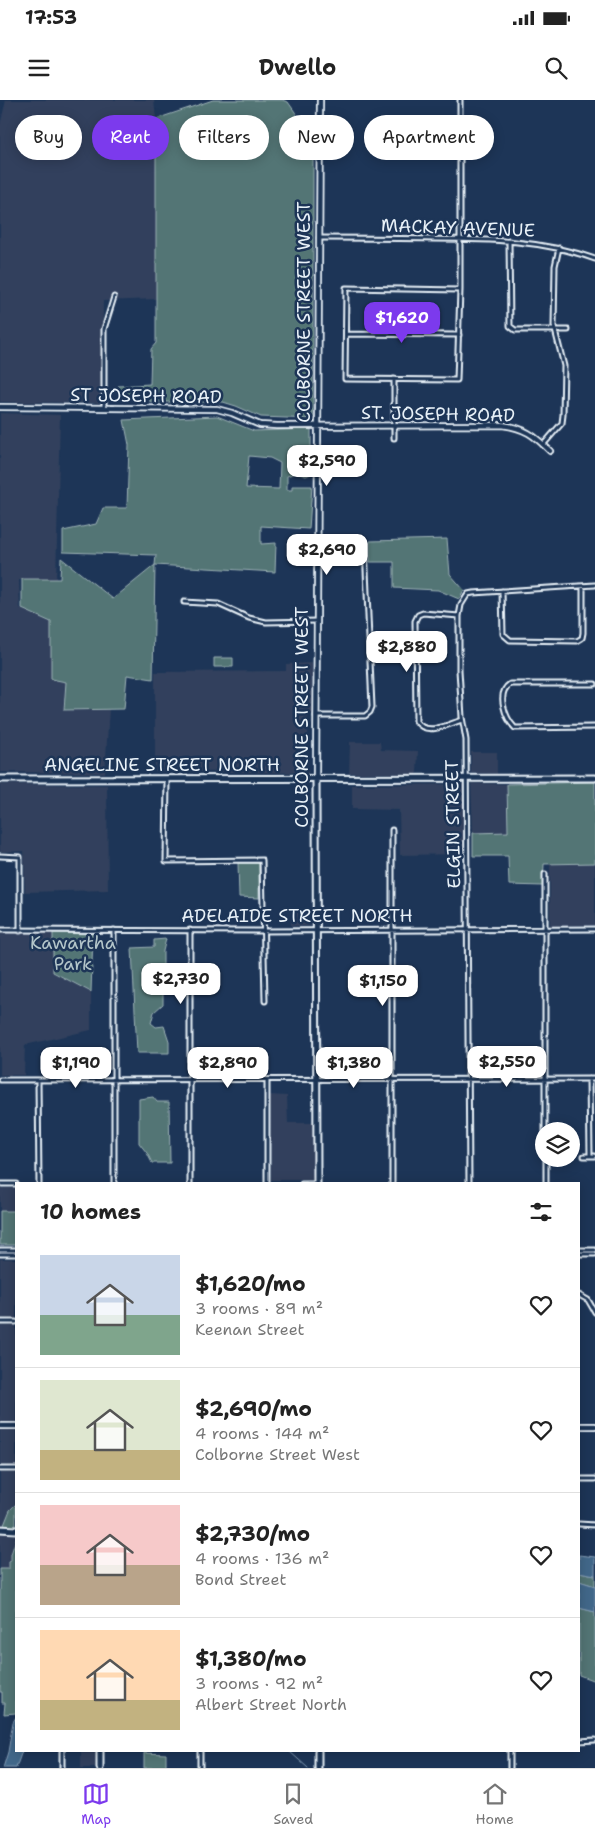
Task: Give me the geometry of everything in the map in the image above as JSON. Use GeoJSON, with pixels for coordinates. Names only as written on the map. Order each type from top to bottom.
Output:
{"type":"FeatureCollection","features":[{"type":"Feature","properties":{"kind":"main road","name":"COLBORNE STREET WEST"},"geometry":{"type":"LineString","coordinates":[[316,778],[317,1182]]}},
{"type":"Feature","properties":{"kind":"main road","name":"ANGELINE STREET NORTH"},"geometry":{"type":"LineString","coordinates":[[0,779],[595,778]]}},
{"type":"Feature","properties":{"kind":"main road"},"geometry":{"type":"LineString","coordinates":[[0,1529],[15,1530]]}},
{"type":"Feature","properties":{"kind":"main road"},"geometry":{"type":"LineString","coordinates":[[100,1752],[100,1768]]}},
{"type":"Feature","properties":{"kind":"main road"},"geometry":{"type":"LineString","coordinates":[[318,1752],[318,1768]]}},
{"type":"Feature","properties":{"kind":"street","name":"COLBORNE STREET WEST"},"geometry":{"type":"LineString","coordinates":[[316,778],[320,100]]}},
{"type":"Feature","properties":{"kind":"street"},"geometry":{"type":"LineString","coordinates":[[460,100],[460,290],[457,380],[345,379],[346,288],[460,290]]}},
{"type":"Feature","properties":{"kind":"street","name":"MACKAY AVENUE"},"geometry":{"type":"LineString","coordinates":[[319,238],[509,241],[559,248],[595,259]]}},
{"type":"Feature","properties":{"kind":"street"},"geometry":{"type":"LineString","coordinates":[[509,241],[510,326],[515,330],[568,330]]}},
{"type":"Feature","properties":{"kind":"street"},"geometry":{"type":"LineString","coordinates":[[544,445],[562,424],[563,416],[564,366],[555,330],[555,266],[559,248]]}},
{"type":"Feature","properties":{"kind":"street"},"geometry":{"type":"LineString","coordinates":[[104,408],[104,329],[114,298]]}},
{"type":"Feature","properties":{"kind":"street"},"geometry":{"type":"LineString","coordinates":[[346,334],[459,335]]}},
{"type":"Feature","properties":{"kind":"street"},"geometry":{"type":"LineString","coordinates":[[394,379],[394,438]]}},
{"type":"Feature","properties":{"kind":"street","name":"ST JOSEPH ROAD"},"geometry":{"type":"LineString","coordinates":[[0,407],[217,409],[232,412],[260,425],[318,426]]}},
{"type":"Feature","properties":{"kind":"street","name":"ST. JOSEPH ROAD"},"geometry":{"type":"LineString","coordinates":[[318,426],[508,426],[524,429],[535,436],[550,451]]}},
{"type":"Feature","properties":{"kind":"street"},"geometry":{"type":"LineString","coordinates":[[316,716],[365,716],[372,707],[365,547],[317,548]]}},
{"type":"Feature","properties":{"kind":"street","name":"ELGIN STREET"},"geometry":{"type":"LineString","coordinates":[[469,1182],[466,740],[462,720],[459,670],[459,616],[461,605],[468,594],[595,585]]}},
{"type":"Feature","properties":{"kind":"street"},"geometry":{"type":"LineString","coordinates":[[502,591],[503,634],[510,640],[578,640],[582,638],[583,633],[583,586]]}},
{"type":"Feature","properties":{"kind":"street"},"geometry":{"type":"LineString","coordinates":[[184,602],[218,604],[250,618],[266,622],[317,622]]}},
{"type":"Feature","properties":{"kind":"street"},"geometry":{"type":"LineString","coordinates":[[459,616],[422,613],[415,621],[416,721],[419,725],[429,729],[462,720]]}},
{"type":"Feature","properties":{"kind":"street"},"geometry":{"type":"LineString","coordinates":[[595,684],[510,684],[505,688],[503,697],[506,715],[515,728],[595,727]]}},
{"type":"Feature","properties":{"kind":"street"},"geometry":{"type":"LineString","coordinates":[[167,779],[166,861],[262,860],[265,1001]]}},
{"type":"Feature","properties":{"kind":"street"},"geometry":{"type":"LineString","coordinates":[[392,830],[392,1182]]}},
{"type":"Feature","properties":{"kind":"street"},"geometry":{"type":"LineString","coordinates":[[0,856],[20,857],[20,931]]}},
{"type":"Feature","properties":{"kind":"street"},"geometry":{"type":"LineString","coordinates":[[545,874],[545,1122]]}},
{"type":"Feature","properties":{"kind":"street","name":"ADELAIDE STREET NORTH"},"geometry":{"type":"LineString","coordinates":[[0,930],[316,931],[595,929]]}},
{"type":"Feature","properties":{"kind":"street"},"geometry":{"type":"LineString","coordinates":[[114,930],[114,1182]]}},
{"type":"Feature","properties":{"kind":"street"},"geometry":{"type":"LineString","coordinates":[[190,930],[190,1182]]}},
{"type":"Feature","properties":{"kind":"street"},"geometry":{"type":"LineString","coordinates":[[589,1079],[590,1156]]}},
{"type":"Feature","properties":{"kind":"street"},"geometry":{"type":"LineString","coordinates":[[0,1080],[595,1079]]}},
{"type":"Feature","properties":{"kind":"street"},"geometry":{"type":"LineString","coordinates":[[38,1080],[39,1182]]}},
{"type":"Feature","properties":{"kind":"street"},"geometry":{"type":"LineString","coordinates":[[266,1080],[267,1182]]}},
{"type":"Feature","properties":{"kind":"street"},"geometry":{"type":"LineString","coordinates":[[584,1156],[595,1156]]}},
{"type":"Feature","properties":{"kind":"street"},"geometry":{"type":"LineString","coordinates":[[546,1167],[546,1182]]}},
{"type":"Feature","properties":{"kind":"street"},"geometry":{"type":"LineString","coordinates":[[0,1184],[15,1184]]}},
{"type":"Feature","properties":{"kind":"street"},"geometry":{"type":"LineString","coordinates":[[0,1250],[15,1250]]}},
{"type":"Feature","properties":{"kind":"street"},"geometry":{"type":"LineString","coordinates":[[580,1250],[595,1250]]}},
{"type":"Feature","properties":{"kind":"street"},"geometry":{"type":"LineString","coordinates":[[0,1254],[15,1254]]}},
{"type":"Feature","properties":{"kind":"street"},"geometry":{"type":"LineString","coordinates":[[580,1254],[595,1254]]}},
{"type":"Feature","properties":{"kind":"street"},"geometry":{"type":"LineString","coordinates":[[580,1296],[588,1300],[595,1312]]}},
{"type":"Feature","properties":{"kind":"street"},"geometry":{"type":"LineString","coordinates":[[0,1322],[15,1322]]}},
{"type":"Feature","properties":{"kind":"street"},"geometry":{"type":"LineString","coordinates":[[0,1426],[15,1426]]}},
{"type":"Feature","properties":{"kind":"street"},"geometry":{"type":"LineString","coordinates":[[580,1426],[595,1426]]}},
{"type":"Feature","properties":{"kind":"street"},"geometry":{"type":"LineString","coordinates":[[0,1469],[15,1469]]}},
{"type":"Feature","properties":{"kind":"street"},"geometry":{"type":"LineString","coordinates":[[580,1479],[595,1479]]}},
{"type":"Feature","properties":{"kind":"street"},"geometry":{"type":"LineString","coordinates":[[580,1524],[595,1524]]}},
{"type":"Feature","properties":{"kind":"street"},"geometry":{"type":"LineString","coordinates":[[580,1741],[595,1740]]}},
{"type":"Feature","properties":{"kind":"street"},"geometry":{"type":"LineString","coordinates":[[62,1752],[62,1768]]}},
{"type":"Feature","properties":{"kind":"street"},"geometry":{"type":"LineString","coordinates":[[200,1752],[200,1768]]}},
{"type":"Feature","properties":{"kind":"street"},"geometry":{"type":"LineString","coordinates":[[510,1752],[510,1768]]}},
{"type":"Feature","properties":{"kind":"shaded area"},"geometry":{"type":"Polygon","coordinates":[[[6,100],[154,100],[156,115],[92,115],[92,160],[156,160],[156,299],[103,301],[102,400],[99,403],[0,402],[0,125],[6,100]]]}},
{"type":"Feature","properties":{"kind":"shaded area"},"geometry":{"type":"Polygon","coordinates":[[[0,413],[60,415],[56,581],[19,580],[20,608],[51,622],[51,679],[66,682],[64,710],[109,709],[105,773],[0,772],[0,413]]]}},
{"type":"Feature","properties":{"kind":"shaded area"},"geometry":{"type":"Polygon","coordinates":[[[312,663],[313,714],[308,715],[308,773],[155,771],[155,672],[286,671],[286,664],[312,663]]]}},
{"type":"Feature","properties":{"kind":"shaded area"},"geometry":{"type":"Polygon","coordinates":[[[350,742],[380,742],[381,750],[418,751],[417,774],[349,773],[350,742]]]}},
{"type":"Feature","properties":{"kind":"shaded area"},"geometry":{"type":"Polygon","coordinates":[[[471,752],[497,752],[497,774],[471,773],[471,752]]]}},
{"type":"Feature","properties":{"kind":"shaded area"},"geometry":{"type":"Polygon","coordinates":[[[471,783],[507,784],[508,832],[473,833],[471,783]]]}},
{"type":"Feature","properties":{"kind":"shaded area"},"geometry":{"type":"Polygon","coordinates":[[[0,784],[107,785],[108,890],[25,892],[24,851],[0,852],[0,784]]]}},
{"type":"Feature","properties":{"kind":"shaded area"},"geometry":{"type":"Polygon","coordinates":[[[466,784],[467,854],[400,855],[399,810],[352,809],[352,785],[466,784]]]}},
{"type":"Feature","properties":{"kind":"shaded area"},"geometry":{"type":"Polygon","coordinates":[[[595,863],[595,925],[550,926],[550,864],[595,863]]]}},
{"type":"Feature","properties":{"kind":"shaded area"},"geometry":{"type":"Polygon","coordinates":[[[291,909],[311,910],[311,926],[291,926],[291,909]]]}},
{"type":"Feature","properties":{"kind":"shaded area"},"geometry":{"type":"Polygon","coordinates":[[[0,933],[53,933],[53,972],[91,992],[91,1030],[25,1045],[24,1075],[0,1075],[0,933]]]}},
{"type":"Feature","properties":{"kind":"shaded area"},"geometry":{"type":"Polygon","coordinates":[[[270,1095],[287,1096],[288,1123],[313,1123],[313,1180],[271,1180],[270,1095]]]}},
{"type":"Feature","properties":{"kind":"shaded area"},"geometry":{"type":"Polygon","coordinates":[[[0,1188],[15,1188],[15,1211],[0,1211],[0,1188]]]}},
{"type":"Feature","properties":{"kind":"shaded area"},"geometry":{"type":"Polygon","coordinates":[[[0,1259],[15,1259],[15,1505],[10,1510],[7,1529],[15,1533],[15,1542],[11,1554],[11,1562],[9,1562],[9,1569],[0,1569],[0,1259]]]}},
{"type":"Feature","properties":{"kind":"shaded area"},"geometry":{"type":"Polygon","coordinates":[[[580,1555],[595,1557],[595,1575],[580,1572],[580,1555]]]}},
{"type":"Feature","properties":{"kind":"shaded area"},"geometry":{"type":"Polygon","coordinates":[[[580,1581],[595,1586],[595,1612],[580,1608],[580,1581]]]}},
{"type":"Feature","properties":{"kind":"shaded area"},"geometry":{"type":"Polygon","coordinates":[[[15,1719],[15,1752],[22,1752],[16,1768],[3,1768],[8,1752],[15,1719]]]}},
{"type":"Feature","properties":{"kind":"shaded area"},"geometry":{"type":"Polygon","coordinates":[[[81,1752],[96,1752],[96,1768],[81,1768],[81,1752]]]}},
{"type":"Feature","properties":{"kind":"green space"},"geometry":{"type":"Polygon","coordinates":[[[213,100],[282,100],[288,102],[297,115],[279,115],[279,160],[313,160],[313,419],[261,417],[223,402],[150,402],[150,397],[120,397],[118,386],[150,384],[151,349],[156,343],[156,160],[169,160],[168,115],[213,100]]]}},
{"type":"Feature","properties":{"kind":"green space"},"geometry":{"type":"Polygon","coordinates":[[[217,416],[254,431],[311,429],[311,474],[306,476],[295,473],[287,476],[287,490],[292,490],[292,486],[312,486],[309,529],[261,526],[261,544],[276,543],[275,572],[155,565],[156,555],[63,552],[63,531],[96,524],[103,508],[127,508],[129,445],[124,420],[217,416]],[[249,456],[246,488],[279,489],[280,463],[270,458],[249,456]]]}},
{"type":"Feature","properties":{"kind":"green space"},"geometry":{"type":"Polygon","coordinates":[[[447,539],[450,574],[464,590],[459,599],[438,590],[394,588],[394,562],[370,562],[370,541],[447,539]]]}},
{"type":"Feature","properties":{"kind":"green space"},"geometry":{"type":"Polygon","coordinates":[[[61,558],[113,599],[155,565],[153,679],[127,675],[124,709],[64,710],[66,682],[51,679],[51,622],[22,609],[22,579],[60,579],[61,558]]]}},
{"type":"Feature","properties":{"kind":"green space"},"geometry":{"type":"Polygon","coordinates":[[[214,658],[233,658],[233,667],[214,667],[214,658]]]}},
{"type":"Feature","properties":{"kind":"green space"},"geometry":{"type":"Polygon","coordinates":[[[595,782],[595,863],[544,864],[543,886],[509,885],[508,856],[473,856],[473,833],[508,832],[507,784],[595,782]]]}},
{"type":"Feature","properties":{"kind":"green space"},"geometry":{"type":"Polygon","coordinates":[[[238,863],[259,863],[259,898],[239,897],[238,863]]]}},
{"type":"Feature","properties":{"kind":"green space","name":"Kawartha Park"},"geometry":{"type":"Polygon","coordinates":[[[53,933],[93,934],[91,992],[53,972],[53,933]]]}},
{"type":"Feature","properties":{"kind":"green space"},"geometry":{"type":"Polygon","coordinates":[[[166,939],[163,951],[163,1004],[154,1012],[151,1023],[156,1027],[164,1026],[169,1041],[169,1053],[137,1053],[132,948],[154,947],[154,940],[166,939]]]}},
{"type":"Feature","properties":{"kind":"green space"},"geometry":{"type":"Polygon","coordinates":[[[153,1097],[157,1102],[169,1102],[170,1163],[152,1163],[139,1143],[139,1099],[153,1097]]]}},
{"type":"Feature","properties":{"kind":"green space"},"geometry":{"type":"Polygon","coordinates":[[[0,1211],[15,1211],[15,1245],[0,1245],[0,1211]]]}},
{"type":"Feature","properties":{"kind":"green space"},"geometry":{"type":"Polygon","coordinates":[[[15,1505],[15,1526],[7,1529],[4,1525],[10,1510],[15,1505]]]}},
{"type":"Feature","properties":{"kind":"green space"},"geometry":{"type":"Polygon","coordinates":[[[15,1542],[15,1713],[4,1714],[5,1703],[2,1703],[2,1692],[0,1692],[0,1569],[9,1569],[15,1542]]]}},
{"type":"Feature","properties":{"kind":"green space"},"geometry":{"type":"Polygon","coordinates":[[[580,1572],[595,1575],[595,1586],[580,1581],[580,1572]]]}},
{"type":"Feature","properties":{"kind":"green space"},"geometry":{"type":"Polygon","coordinates":[[[580,1608],[595,1612],[595,1681],[580,1675],[580,1608]]]}},
{"type":"Feature","properties":{"kind":"green space"},"geometry":{"type":"Polygon","coordinates":[[[144,1753],[166,1754],[166,1767],[175,1768],[144,1768],[144,1753]]]}},
{"type":"Feature","properties":{"kind":"waterway"},"geometry":{"type":"LineString","coordinates":[[290,1752],[308,1768]]}}]}
